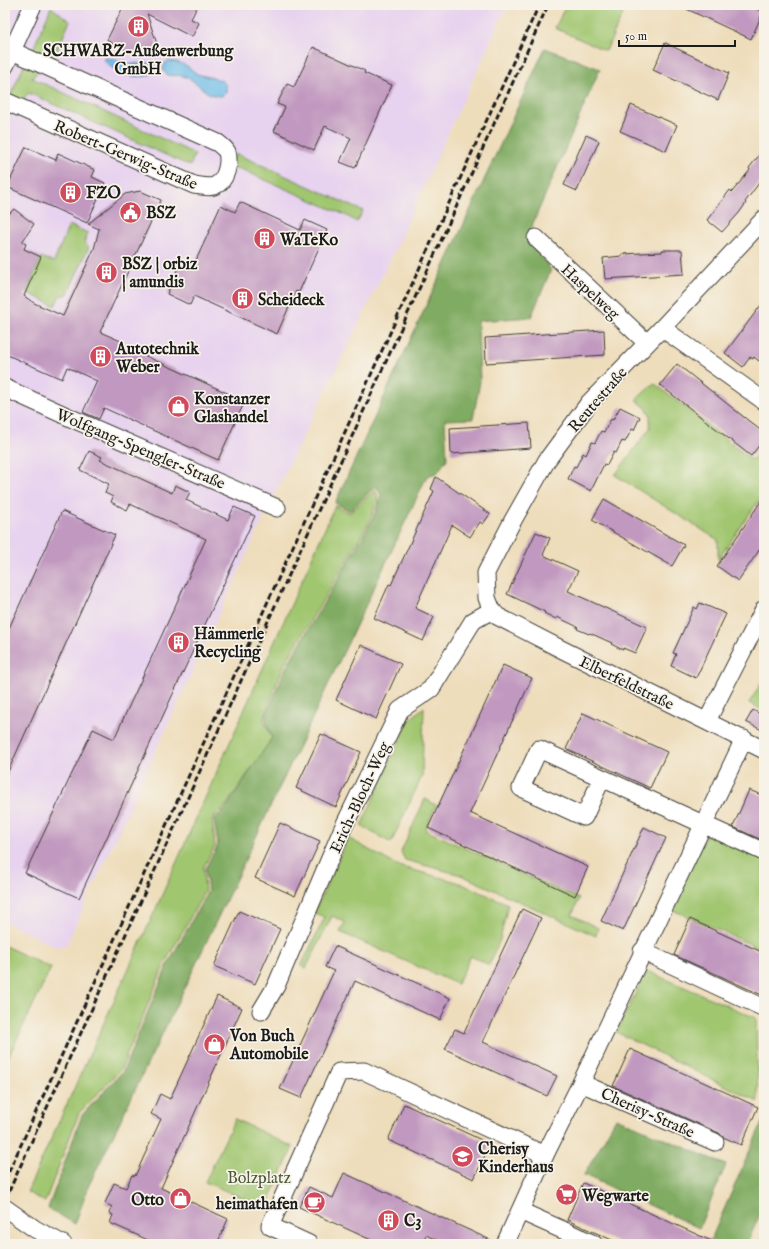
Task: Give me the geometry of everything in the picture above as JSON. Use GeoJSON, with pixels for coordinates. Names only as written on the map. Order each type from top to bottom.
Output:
{"type":"FeatureCollection","features":[{"type":"Feature","properties":{"kind":"street"},"geometry":{"type":"LineString","coordinates":[[5,66],[33,5]]}},
{"type":"Feature","properties":{"kind":"street","name":"Robert-Gerwig-Straße"},"geometry":{"type":"LineString","coordinates":[[5,102],[194,185],[206,187],[213,186],[219,183],[227,169],[228,160],[226,150],[218,143],[12,51]]}},
{"type":"Feature","properties":{"kind":"street","name":"Reutestraße"},"geometry":{"type":"LineString","coordinates":[[492,610],[487,598],[486,573],[547,460],[589,403],[662,328],[764,219]]}},
{"type":"Feature","properties":{"kind":"street","name":"Haspelweg"},"geometry":{"type":"LineString","coordinates":[[536,238],[647,343]]}},
{"type":"Feature","properties":{"kind":"street"},"geometry":{"type":"LineString","coordinates":[[662,328],[764,401]]}},
{"type":"Feature","properties":{"kind":"street","name":"Wolfgang-Spengler-Straße"},"geometry":{"type":"LineString","coordinates":[[5,388],[277,508]]}},
{"type":"Feature","properties":{"kind":"street"},"geometry":{"type":"LineString","coordinates":[[707,721],[764,609]]}},
{"type":"Feature","properties":{"kind":"street","name":"Elberfeldstraße"},"geometry":{"type":"LineString","coordinates":[[492,610],[497,616],[561,650],[764,750]]}},
{"type":"Feature","properties":{"kind":"street","name":"Erich-Bloch-Weg"},"geometry":{"type":"LineString","coordinates":[[261,1011],[276,986],[342,830],[400,710],[431,689],[473,621],[492,610]]}},
{"type":"Feature","properties":{"kind":"street","name":"Cherisy-Straße"},"geometry":{"type":"LineString","coordinates":[[505,1244],[545,1155],[744,739]]}},
{"type":"Feature","properties":{"kind":"street"},"geometry":{"type":"LineString","coordinates":[[602,778],[584,817],[521,788],[539,749],[764,852]]}},
{"type":"Feature","properties":{"kind":"street"},"geometry":{"type":"LineString","coordinates":[[642,952],[762,1007]]}},
{"type":"Feature","properties":{"kind":"street"},"geometry":{"type":"LineString","coordinates":[[309,1244],[270,1226],[339,1072],[364,1071],[545,1155]]}},
{"type":"Feature","properties":{"kind":"street","name":"Cherisy-Straße"},"geometry":{"type":"LineString","coordinates":[[580,1083],[715,1142]]}},
{"type":"Feature","properties":{"kind":"street"},"geometry":{"type":"LineString","coordinates":[[5,1208],[35,1229],[63,1244]]}},
{"type":"Feature","properties":{"kind":"street"},"geometry":{"type":"LineString","coordinates":[[520,1211],[594,1244]]}},
{"type":"Feature","properties":{"kind":"shaded area"},"geometry":{"type":"Polygon","coordinates":[[[5,5],[507,5],[390,260],[277,489],[66,945],[56,947],[5,922],[5,5]]]}},
{"type":"Feature","properties":{"kind":"green space"},"geometry":{"type":"Polygon","coordinates":[[[566,5],[627,5],[606,51],[555,28],[566,5]]]}},
{"type":"Feature","properties":{"kind":"green space"},"geometry":{"type":"Polygon","coordinates":[[[51,7],[70,21],[52,62],[43,58],[33,49],[51,7]]]}},
{"type":"Feature","properties":{"kind":"green space"},"geometry":{"type":"Polygon","coordinates":[[[545,48],[600,69],[527,237],[551,270],[531,317],[478,321],[480,382],[473,419],[445,420],[447,459],[437,473],[427,476],[185,987],[89,1185],[75,1224],[48,1208],[82,1115],[123,1071],[168,964],[208,891],[205,869],[218,845],[214,820],[226,808],[272,738],[265,719],[286,667],[373,519],[381,495],[376,486],[350,511],[335,503],[545,48]]]}},
{"type":"Feature","properties":{"kind":"green space"},"geometry":{"type":"Polygon","coordinates":[[[24,65],[39,70],[32,78],[195,154],[190,166],[29,93],[21,101],[10,96],[24,65]]]}},
{"type":"Feature","properties":{"kind":"green space"},"geometry":{"type":"Polygon","coordinates":[[[237,154],[363,211],[357,222],[345,215],[238,168],[237,170],[234,169],[233,157],[237,154]]]}},
{"type":"Feature","properties":{"kind":"green space"},"geometry":{"type":"Polygon","coordinates":[[[69,225],[88,233],[84,243],[89,247],[67,295],[60,295],[55,306],[26,292],[41,257],[54,262],[69,225]]]}},
{"type":"Feature","properties":{"kind":"green space"},"geometry":{"type":"Polygon","coordinates":[[[654,383],[752,460],[759,451],[764,454],[764,493],[718,560],[718,540],[615,475],[650,428],[650,414],[645,407],[636,400],[654,383]]]}},
{"type":"Feature","properties":{"kind":"green space"},"geometry":{"type":"Polygon","coordinates":[[[375,490],[378,496],[371,519],[284,665],[263,720],[272,738],[225,807],[212,820],[215,846],[203,868],[205,891],[165,963],[121,1069],[79,1113],[45,1202],[27,1192],[158,904],[335,506],[350,513],[375,490]]]}},
{"type":"Feature","properties":{"kind":"green space"},"geometry":{"type":"Polygon","coordinates":[[[764,679],[764,711],[749,703],[764,679]]]}},
{"type":"Feature","properties":{"kind":"green space"},"geometry":{"type":"Polygon","coordinates":[[[424,707],[422,776],[391,843],[361,826],[409,720],[424,707]]]}},
{"type":"Feature","properties":{"kind":"green space"},"geometry":{"type":"Polygon","coordinates":[[[425,799],[436,805],[425,830],[579,899],[572,915],[598,928],[596,936],[461,875],[405,860],[401,852],[425,799]]]}},
{"type":"Feature","properties":{"kind":"green space"},"geometry":{"type":"Polygon","coordinates":[[[708,832],[764,857],[764,950],[668,908],[708,832]]]}},
{"type":"Feature","properties":{"kind":"green space"},"geometry":{"type":"Polygon","coordinates":[[[348,838],[398,866],[457,882],[508,904],[500,940],[489,965],[471,956],[457,984],[340,932],[345,922],[332,916],[306,968],[301,966],[325,917],[314,913],[348,838]]]}},
{"type":"Feature","properties":{"kind":"green space"},"geometry":{"type":"Polygon","coordinates":[[[5,946],[51,968],[5,1064],[5,946]]]}},
{"type":"Feature","properties":{"kind":"green space"},"geometry":{"type":"Polygon","coordinates":[[[647,971],[756,1018],[758,1102],[616,1032],[647,971]]]}},
{"type":"Feature","properties":{"kind":"green space"},"geometry":{"type":"Polygon","coordinates":[[[616,1118],[726,1165],[699,1228],[584,1175],[616,1118]]]}},
{"type":"Feature","properties":{"kind":"green space"},"geometry":{"type":"Polygon","coordinates":[[[764,1118],[764,1205],[747,1244],[709,1244],[764,1118]]]}},
{"type":"Feature","properties":{"kind":"green space","name":"Bolzplatz"},"geometry":{"type":"Polygon","coordinates":[[[235,1119],[293,1147],[266,1208],[205,1182],[235,1119]]]}},
{"type":"Feature","properties":{"kind":"water"},"geometry":{"type":"Polygon","coordinates":[[[104,58],[115,59],[128,64],[154,63],[155,69],[148,76],[123,74],[113,68],[104,60],[104,58]]]}},
{"type":"Feature","properties":{"kind":"water"},"geometry":{"type":"Polygon","coordinates":[[[168,61],[177,62],[187,66],[197,74],[221,80],[226,85],[226,92],[222,96],[216,96],[210,94],[188,78],[183,76],[167,75],[163,70],[165,63],[168,61]]]}},
{"type":"Feature","properties":{"kind":"building","name":"SCHWARZ-Außenwerbung GmbH"},"geometry":{"type":"Polygon","coordinates":[[[124,5],[198,5],[191,19],[199,23],[192,37],[147,14],[159,50],[133,52],[119,48],[107,40],[124,5]]]}},
{"type":"Feature","properties":{"kind":"building"},"geometry":{"type":"Polygon","coordinates":[[[678,5],[747,5],[763,12],[751,39],[678,5]]]}},
{"type":"Feature","properties":{"kind":"building"},"geometry":{"type":"Polygon","coordinates":[[[665,43],[729,73],[718,100],[653,70],[665,43]]]}},
{"type":"Feature","properties":{"kind":"building"},"geometry":{"type":"Polygon","coordinates":[[[313,47],[365,71],[364,73],[392,85],[355,168],[340,162],[351,138],[325,126],[314,150],[274,131],[285,107],[277,104],[287,84],[294,87],[313,47]]]}},
{"type":"Feature","properties":{"kind":"building"},"geometry":{"type":"Polygon","coordinates":[[[631,105],[677,125],[666,151],[620,131],[631,105]]]}},
{"type":"Feature","properties":{"kind":"building"},"geometry":{"type":"Polygon","coordinates":[[[586,135],[599,141],[577,191],[564,185],[586,135]]]}},
{"type":"Feature","properties":{"kind":"building","name":"FZO"},"geometry":{"type":"Polygon","coordinates":[[[26,147],[56,160],[58,153],[95,170],[92,177],[105,183],[87,223],[7,187],[26,147]]]}},
{"type":"Feature","properties":{"kind":"building"},"geometry":{"type":"Polygon","coordinates":[[[764,149],[764,180],[762,179],[739,213],[722,232],[707,220],[730,190],[732,192],[750,170],[749,168],[764,149]]]}},
{"type":"Feature","properties":{"kind":"building"},"geometry":{"type":"Polygon","coordinates":[[[140,191],[161,200],[100,332],[123,342],[121,345],[245,401],[218,460],[104,408],[99,419],[83,412],[97,381],[67,367],[62,379],[5,354],[5,218],[14,209],[34,224],[22,242],[26,244],[24,249],[41,257],[24,296],[34,303],[63,316],[94,249],[99,229],[88,224],[125,194],[140,191]]]}},
{"type":"Feature","properties":{"kind":"building"},"geometry":{"type":"Polygon","coordinates":[[[240,202],[300,230],[305,220],[327,230],[299,292],[296,291],[277,334],[194,296],[190,305],[167,294],[181,261],[193,267],[221,205],[235,212],[240,202]]]}},
{"type":"Feature","properties":{"kind":"building"},"geometry":{"type":"Polygon","coordinates":[[[662,250],[682,250],[684,274],[605,279],[603,258],[622,256],[622,254],[662,252],[662,250]]]}},
{"type":"Feature","properties":{"kind":"building"},"geometry":{"type":"Polygon","coordinates":[[[764,301],[764,355],[759,361],[754,357],[753,359],[750,357],[743,367],[725,353],[764,301]]]}},
{"type":"Feature","properties":{"kind":"building"},"geometry":{"type":"Polygon","coordinates":[[[604,330],[605,355],[486,363],[485,338],[604,330]]]}},
{"type":"Feature","properties":{"kind":"building"},"geometry":{"type":"Polygon","coordinates":[[[677,364],[764,433],[764,439],[751,456],[660,385],[677,364]]]}},
{"type":"Feature","properties":{"kind":"building"},"geometry":{"type":"Polygon","coordinates":[[[620,407],[640,417],[634,430],[632,429],[625,442],[622,441],[616,453],[614,452],[607,465],[604,464],[591,491],[568,479],[574,466],[576,467],[583,453],[586,455],[592,442],[595,443],[601,431],[604,432],[620,407]]]}},
{"type":"Feature","properties":{"kind":"building"},"geometry":{"type":"Polygon","coordinates":[[[529,423],[531,448],[451,454],[450,428],[529,423]]]}},
{"type":"Feature","properties":{"kind":"building"},"geometry":{"type":"Polygon","coordinates":[[[89,451],[102,457],[100,460],[172,493],[175,485],[190,492],[186,500],[228,520],[234,507],[255,516],[79,898],[25,873],[93,729],[114,739],[206,539],[130,504],[127,510],[111,502],[113,497],[105,493],[109,484],[80,470],[89,451]]]}},
{"type":"Feature","properties":{"kind":"building"},"geometry":{"type":"Polygon","coordinates":[[[436,477],[490,514],[483,524],[480,522],[470,537],[452,525],[415,608],[434,617],[423,641],[374,618],[389,584],[391,585],[434,491],[431,489],[436,477]]]}},
{"type":"Feature","properties":{"kind":"building"},"geometry":{"type":"Polygon","coordinates":[[[764,497],[764,543],[738,581],[717,566],[764,497]]]}},
{"type":"Feature","properties":{"kind":"building"},"geometry":{"type":"Polygon","coordinates":[[[604,499],[684,545],[672,566],[592,520],[604,499]]]}},
{"type":"Feature","properties":{"kind":"building"},"geometry":{"type":"Polygon","coordinates":[[[62,511],[115,535],[5,778],[5,637],[62,511]]]}},
{"type":"Feature","properties":{"kind":"building"},"geometry":{"type":"Polygon","coordinates":[[[536,532],[550,538],[543,555],[578,571],[568,591],[647,627],[635,653],[623,648],[623,650],[611,644],[612,643],[577,629],[578,627],[557,617],[556,619],[544,613],[545,612],[507,594],[536,532]]]}},
{"type":"Feature","properties":{"kind":"building"},"geometry":{"type":"Polygon","coordinates":[[[700,603],[726,614],[696,678],[671,666],[676,654],[673,653],[694,607],[697,609],[700,603]]]}},
{"type":"Feature","properties":{"kind":"building"},"geometry":{"type":"Polygon","coordinates":[[[361,645],[401,664],[376,719],[336,700],[361,645]]]}},
{"type":"Feature","properties":{"kind":"building"},"geometry":{"type":"Polygon","coordinates":[[[503,665],[532,678],[470,813],[588,867],[575,896],[428,828],[503,665]]]}},
{"type":"Feature","properties":{"kind":"building"},"geometry":{"type":"Polygon","coordinates":[[[753,710],[764,716],[764,731],[746,722],[753,710]]]}},
{"type":"Feature","properties":{"kind":"building"},"geometry":{"type":"Polygon","coordinates":[[[583,713],[667,752],[650,788],[566,749],[583,713]]]}},
{"type":"Feature","properties":{"kind":"building"},"geometry":{"type":"Polygon","coordinates":[[[321,734],[361,752],[336,807],[296,788],[321,734]]]}},
{"type":"Feature","properties":{"kind":"building"},"geometry":{"type":"Polygon","coordinates":[[[749,790],[764,796],[764,841],[733,827],[749,790]]]}},
{"type":"Feature","properties":{"kind":"building"},"geometry":{"type":"Polygon","coordinates":[[[280,823],[320,841],[295,896],[255,878],[280,823]]]}},
{"type":"Feature","properties":{"kind":"building"},"geometry":{"type":"Polygon","coordinates":[[[644,827],[666,838],[623,931],[601,921],[644,827]]]}},
{"type":"Feature","properties":{"kind":"building"},"geometry":{"type":"Polygon","coordinates":[[[522,909],[541,918],[483,1042],[557,1076],[547,1096],[445,1049],[455,1029],[464,1033],[522,909]]]}},
{"type":"Feature","properties":{"kind":"building"},"geometry":{"type":"Polygon","coordinates":[[[239,911],[280,929],[255,984],[214,966],[239,911]]]}},
{"type":"Feature","properties":{"kind":"building"},"geometry":{"type":"Polygon","coordinates":[[[690,919],[764,953],[764,996],[674,955],[690,919]]]}},
{"type":"Feature","properties":{"kind":"building"},"geometry":{"type":"Polygon","coordinates":[[[335,946],[450,998],[440,1020],[355,981],[301,1098],[280,1089],[334,971],[325,967],[335,946]]]}},
{"type":"Feature","properties":{"kind":"building"},"geometry":{"type":"Polygon","coordinates":[[[217,996],[242,1008],[161,1188],[228,1219],[217,1244],[157,1244],[110,1223],[113,1215],[109,1213],[112,1207],[105,1203],[114,1183],[126,1188],[132,1175],[135,1176],[161,1119],[151,1114],[160,1094],[170,1099],[217,996]]]}},
{"type":"Feature","properties":{"kind":"building"},"geometry":{"type":"Polygon","coordinates":[[[630,1049],[758,1107],[741,1145],[723,1137],[719,1133],[613,1086],[630,1049]]]}},
{"type":"Feature","properties":{"kind":"building"},"geometry":{"type":"Polygon","coordinates":[[[404,1104],[490,1144],[474,1179],[388,1140],[404,1104]]]}},
{"type":"Feature","properties":{"kind":"building","name":"C3"},"geometry":{"type":"Polygon","coordinates":[[[344,1173],[495,1242],[495,1244],[445,1244],[426,1235],[422,1244],[380,1244],[299,1207],[309,1187],[333,1198],[344,1173]]]}},
{"type":"Feature","properties":{"kind":"building"},"geometry":{"type":"Polygon","coordinates":[[[583,1183],[718,1244],[621,1244],[567,1220],[583,1183]]]}},
{"type":"Feature","properties":{"kind":"railway"},"geometry":{"type":"LineString","coordinates":[[5,1180],[539,5]]}},
{"type":"Feature","properties":{"kind":"railway"},"geometry":{"type":"LineString","coordinates":[[5,1200],[548,5]]}},
{"type":"Feature","properties":{"kind":"place","name":"SCHWARZ-Außenwerbung GmbH"},"geometry":{"type":"Point","coordinates":[138,27]}},
{"type":"Feature","properties":{"kind":"place","name":"FZO"},"geometry":{"type":"Point","coordinates":[71,192]}},
{"type":"Feature","properties":{"kind":"place","name":"BSZ"},"geometry":{"type":"Point","coordinates":[130,212]}},
{"type":"Feature","properties":{"kind":"place","name":"WaTeKo"},"geometry":{"type":"Point","coordinates":[264,239]}},
{"type":"Feature","properties":{"kind":"place","name":"BSZ | orbiz | amundis"},"geometry":{"type":"Point","coordinates":[106,272]}},
{"type":"Feature","properties":{"kind":"place","name":"Scheideck"},"geometry":{"type":"Point","coordinates":[243,299]}},
{"type":"Feature","properties":{"kind":"place","name":"Autotechnik Weber"},"geometry":{"type":"Point","coordinates":[100,357]}},
{"type":"Feature","properties":{"kind":"place","name":"Konstanzer Glashandel"},"geometry":{"type":"Point","coordinates":[178,407]}},
{"type":"Feature","properties":{"kind":"place","name":"Hämmerle Recycling"},"geometry":{"type":"Point","coordinates":[178,642]}},
{"type":"Feature","properties":{"kind":"place","name":"Von Buch Automobile"},"geometry":{"type":"Point","coordinates":[214,1044]}},
{"type":"Feature","properties":{"kind":"place","name":"Cherisy Kinderhaus"},"geometry":{"type":"Point","coordinates":[463,1157]}},
{"type":"Feature","properties":{"kind":"place","name":"Wegwarte"},"geometry":{"type":"Point","coordinates":[566,1195]}},
{"type":"Feature","properties":{"kind":"place","name":"Otto"},"geometry":{"type":"Point","coordinates":[180,1199]}},
{"type":"Feature","properties":{"kind":"place","name":"heimathafen"},"geometry":{"type":"Point","coordinates":[314,1203]}},
{"type":"Feature","properties":{"kind":"place","name":"C3"},"geometry":{"type":"Point","coordinates":[388,1220]}}]}
